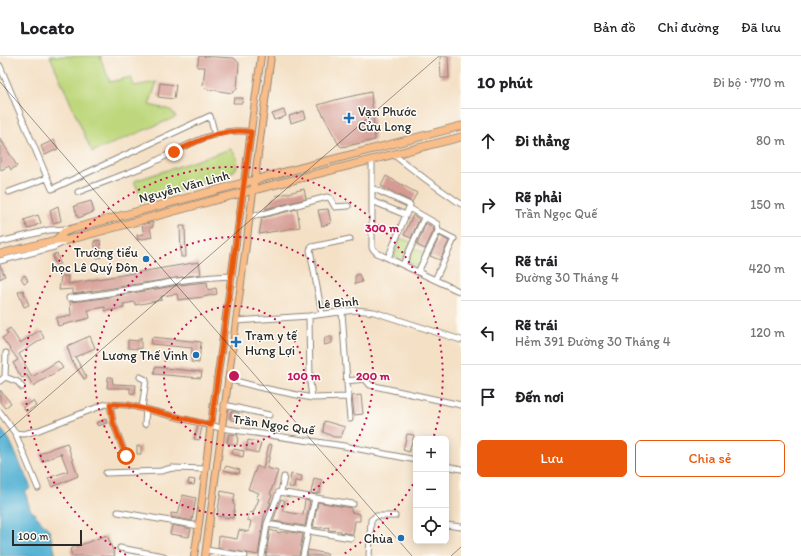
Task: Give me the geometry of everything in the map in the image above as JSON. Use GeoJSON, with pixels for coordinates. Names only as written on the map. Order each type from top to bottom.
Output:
{"type":"FeatureCollection","features":[{"type":"Feature","properties":{"kind":"highway","name":"Nguyễn Văn Linh"},"geometry":{"type":"LineString","coordinates":[[56,240],[64,232],[254,180],[461,126]]}},
{"type":"Feature","properties":{"kind":"highway","name":"Nguyễn Văn Linh"},"geometry":{"type":"LineString","coordinates":[[0,254],[46,242],[68,240],[242,193],[461,137]]}},
{"type":"Feature","properties":{"kind":"main road"},"geometry":{"type":"LineString","coordinates":[[194,556],[261,56]]}},
{"type":"Feature","properties":{"kind":"main road"},"geometry":{"type":"LineString","coordinates":[[206,553],[224,405],[271,56]]}},
{"type":"Feature","properties":{"kind":"street"},"geometry":{"type":"LineString","coordinates":[[0,66],[52,189],[210,116],[215,135]]}},
{"type":"Feature","properties":{"kind":"street"},"geometry":{"type":"LineString","coordinates":[[78,192],[149,164],[220,133],[235,131],[251,132]]}},
{"type":"Feature","properties":{"kind":"street"},"geometry":{"type":"LineString","coordinates":[[394,155],[461,204]]}},
{"type":"Feature","properties":{"kind":"street"},"geometry":{"type":"LineString","coordinates":[[372,160],[372,248],[377,253],[461,292]]}},
{"type":"Feature","properties":{"kind":"street"},"geometry":{"type":"LineString","coordinates":[[9,192],[47,178]]}},
{"type":"Feature","properties":{"kind":"street"},"geometry":{"type":"LineString","coordinates":[[372,188],[410,205],[409,208],[424,218],[437,224],[438,231],[418,272]]}},
{"type":"Feature","properties":{"kind":"street"},"geometry":{"type":"LineString","coordinates":[[250,216],[274,212],[327,197],[330,198],[335,206],[348,206]]}},
{"type":"Feature","properties":{"kind":"street"},"geometry":{"type":"LineString","coordinates":[[372,201],[406,215]]}},
{"type":"Feature","properties":{"kind":"street"},"geometry":{"type":"LineString","coordinates":[[388,258],[409,208]]}},
{"type":"Feature","properties":{"kind":"street"},"geometry":{"type":"LineString","coordinates":[[403,265],[424,218]]}},
{"type":"Feature","properties":{"kind":"street"},"geometry":{"type":"LineString","coordinates":[[0,242],[49,230],[72,230]]}},
{"type":"Feature","properties":{"kind":"street"},"geometry":{"type":"LineString","coordinates":[[435,280],[454,239],[438,231]]}},
{"type":"Feature","properties":{"kind":"street"},"geometry":{"type":"LineString","coordinates":[[322,314],[310,250],[312,247],[350,239]]}},
{"type":"Feature","properties":{"kind":"street"},"geometry":{"type":"LineString","coordinates":[[0,261],[54,247],[68,240]]}},
{"type":"Feature","properties":{"kind":"street"},"geometry":{"type":"LineString","coordinates":[[69,298],[93,296],[192,279],[231,276]]}},
{"type":"Feature","properties":{"kind":"street","name":"Lê Bình"},"geometry":{"type":"LineString","coordinates":[[236,321],[309,316],[355,310],[374,312],[461,340]]}},
{"type":"Feature","properties":{"kind":"street"},"geometry":{"type":"LineString","coordinates":[[342,312],[350,419]]}},
{"type":"Feature","properties":{"kind":"street"},"geometry":{"type":"LineString","coordinates":[[309,316],[310,382],[312,398]]}},
{"type":"Feature","properties":{"kind":"street"},"geometry":{"type":"LineString","coordinates":[[0,381],[5,377],[6,353]]}},
{"type":"Feature","properties":{"kind":"street"},"geometry":{"type":"LineString","coordinates":[[5,377],[18,382],[22,387]]}},
{"type":"Feature","properties":{"kind":"street"},"geometry":{"type":"LineString","coordinates":[[140,377],[146,380],[144,424]]}},
{"type":"Feature","properties":{"kind":"street"},"geometry":{"type":"LineString","coordinates":[[228,379],[312,398],[348,398]]}},
{"type":"Feature","properties":{"kind":"street"},"geometry":{"type":"LineString","coordinates":[[346,381],[365,379],[370,385],[461,405]]}},
{"type":"Feature","properties":{"kind":"street","name":"Trần Ngọc Quế"},"geometry":{"type":"LineString","coordinates":[[15,433],[24,434],[40,430],[106,404],[128,405],[221,428],[344,446],[413,459]]}},
{"type":"Feature","properties":{"kind":"street"},"geometry":{"type":"LineString","coordinates":[[110,404],[113,422],[126,456]]}},
{"type":"Feature","properties":{"kind":"street"},"geometry":{"type":"LineString","coordinates":[[224,405],[269,415]]}},
{"type":"Feature","properties":{"kind":"street"},"geometry":{"type":"LineString","coordinates":[[0,412],[15,433],[38,488]]}},
{"type":"Feature","properties":{"kind":"street"},"geometry":{"type":"LineString","coordinates":[[449,467],[461,469]]}},
{"type":"Feature","properties":{"kind":"street"},"geometry":{"type":"LineString","coordinates":[[106,473],[161,471],[172,468],[206,469]]}},
{"type":"Feature","properties":{"kind":"street"},"geometry":{"type":"LineString","coordinates":[[262,556],[267,524],[278,492],[281,492],[284,476]]}},
{"type":"Feature","properties":{"kind":"street"},"geometry":{"type":"LineString","coordinates":[[281,492],[353,504]]}},
{"type":"Feature","properties":{"kind":"street"},"geometry":{"type":"LineString","coordinates":[[303,556],[315,498]]}},
{"type":"Feature","properties":{"kind":"street"},"geometry":{"type":"LineString","coordinates":[[118,512],[199,526]]}},
{"type":"Feature","properties":{"kind":"street"},"geometry":{"type":"LineString","coordinates":[[369,556],[371,520],[376,516],[395,516]]}},
{"type":"Feature","properties":{"kind":"street"},"geometry":{"type":"LineString","coordinates":[[267,524],[351,538]]}},
{"type":"Feature","properties":{"kind":"street"},"geometry":{"type":"LineString","coordinates":[[449,525],[461,527]]}},
{"type":"Feature","properties":{"kind":"street"},"geometry":{"type":"LineString","coordinates":[[120,548],[163,556]]}},
{"type":"Feature","properties":{"kind":"street"},"geometry":{"type":"LineString","coordinates":[[206,553],[245,556]]}},
{"type":"Feature","properties":{"kind":"green space"},"geometry":{"type":"Polygon","coordinates":[[[50,56],[102,56],[100,57],[110,82],[131,77],[134,86],[157,82],[149,105],[171,110],[176,117],[92,152],[50,56]]]}},
{"type":"Feature","properties":{"kind":"green space"},"geometry":{"type":"Polygon","coordinates":[[[231,149],[238,162],[234,171],[143,202],[134,181],[231,149]]]}},
{"type":"Feature","properties":{"kind":"green space"},"geometry":{"type":"Polygon","coordinates":[[[400,238],[411,242],[404,260],[394,256],[400,238]]]}},
{"type":"Feature","properties":{"kind":"green space"},"geometry":{"type":"Polygon","coordinates":[[[413,247],[425,253],[419,267],[407,262],[413,247]]]}},
{"type":"Feature","properties":{"kind":"water"},"geometry":{"type":"Polygon","coordinates":[[[0,428],[9,439],[31,488],[25,492],[30,509],[49,530],[56,556],[0,556],[0,428]]]}},
{"type":"Feature","properties":{"kind":"building"},"geometry":{"type":"Polygon","coordinates":[[[199,56],[234,58],[239,63],[237,89],[232,93],[207,89],[203,85],[205,67],[197,67],[199,56]]]}},
{"type":"Feature","properties":{"kind":"building"},"geometry":{"type":"Polygon","coordinates":[[[440,56],[448,56],[449,78],[441,78],[440,56]]]}},
{"type":"Feature","properties":{"kind":"building"},"geometry":{"type":"Polygon","coordinates":[[[160,83],[176,85],[174,99],[158,97],[160,83]]]}},
{"type":"Feature","properties":{"kind":"building","name":"Vạn Phước Cửu Long"},"geometry":{"type":"Polygon","coordinates":[[[371,92],[375,140],[342,147],[339,145],[318,105],[371,92]]]}},
{"type":"Feature","properties":{"kind":"building"},"geometry":{"type":"Polygon","coordinates":[[[234,98],[243,98],[242,103],[233,103],[234,98]]]}},
{"type":"Feature","properties":{"kind":"building"},"geometry":{"type":"Polygon","coordinates":[[[284,110],[286,116],[274,120],[272,114],[284,110]]]}},
{"type":"Feature","properties":{"kind":"building"},"geometry":{"type":"Polygon","coordinates":[[[304,111],[306,118],[291,123],[289,116],[304,111]]]}},
{"type":"Feature","properties":{"kind":"building"},"geometry":{"type":"Polygon","coordinates":[[[0,138],[17,166],[11,170],[9,166],[1,170],[0,168],[0,138]]]}},
{"type":"Feature","properties":{"kind":"building"},"geometry":{"type":"Polygon","coordinates":[[[54,140],[58,149],[45,155],[41,146],[54,140]]]}},
{"type":"Feature","properties":{"kind":"building"},"geometry":{"type":"Polygon","coordinates":[[[386,176],[417,193],[412,202],[381,186],[386,176]]]}},
{"type":"Feature","properties":{"kind":"building"},"geometry":{"type":"Polygon","coordinates":[[[304,189],[306,199],[265,209],[276,196],[304,189]]]}},
{"type":"Feature","properties":{"kind":"building"},"geometry":{"type":"Polygon","coordinates":[[[91,201],[94,212],[78,218],[74,206],[91,201]]]}},
{"type":"Feature","properties":{"kind":"building"},"geometry":{"type":"Polygon","coordinates":[[[58,206],[61,221],[53,223],[50,210],[58,206]]]}},
{"type":"Feature","properties":{"kind":"building"},"geometry":{"type":"Polygon","coordinates":[[[297,209],[300,227],[259,234],[262,218],[297,209]]]}},
{"type":"Feature","properties":{"kind":"building"},"geometry":{"type":"Polygon","coordinates":[[[328,209],[331,223],[322,226],[318,210],[328,209]]]}},
{"type":"Feature","properties":{"kind":"building"},"geometry":{"type":"Polygon","coordinates":[[[38,215],[41,223],[28,229],[24,220],[38,215]]]}},
{"type":"Feature","properties":{"kind":"building"},"geometry":{"type":"Polygon","coordinates":[[[413,215],[419,219],[411,238],[404,235],[413,215]]]}},
{"type":"Feature","properties":{"kind":"building"},"geometry":{"type":"Polygon","coordinates":[[[153,222],[153,227],[150,228],[152,237],[138,240],[137,235],[144,234],[142,225],[153,222]]]}},
{"type":"Feature","properties":{"kind":"building"},"geometry":{"type":"Polygon","coordinates":[[[426,223],[433,227],[434,230],[425,249],[417,245],[426,223]]]}},
{"type":"Feature","properties":{"kind":"building"},"geometry":{"type":"Polygon","coordinates":[[[180,226],[185,226],[186,257],[181,257],[180,226]]]}},
{"type":"Feature","properties":{"kind":"building"},"geometry":{"type":"Polygon","coordinates":[[[440,236],[449,241],[440,260],[430,256],[440,236]]]}},
{"type":"Feature","properties":{"kind":"building"},"geometry":{"type":"Polygon","coordinates":[[[100,240],[102,257],[97,258],[94,241],[100,240]]]}},
{"type":"Feature","properties":{"kind":"building"},"geometry":{"type":"Polygon","coordinates":[[[57,253],[60,264],[55,265],[53,255],[57,253]]]}},
{"type":"Feature","properties":{"kind":"building"},"geometry":{"type":"Polygon","coordinates":[[[199,262],[201,274],[73,294],[73,289],[59,290],[61,276],[68,276],[68,284],[199,262]]]}},
{"type":"Feature","properties":{"kind":"building"},"geometry":{"type":"Polygon","coordinates":[[[0,265],[5,276],[0,279],[0,265]]]}},
{"type":"Feature","properties":{"kind":"building"},"geometry":{"type":"Polygon","coordinates":[[[359,274],[362,282],[355,284],[355,276],[359,274]]]}},
{"type":"Feature","properties":{"kind":"building"},"geometry":{"type":"Polygon","coordinates":[[[25,275],[28,281],[24,283],[21,278],[25,275]]]}},
{"type":"Feature","properties":{"kind":"building"},"geometry":{"type":"Polygon","coordinates":[[[207,282],[208,290],[216,288],[217,294],[178,300],[177,294],[161,296],[162,300],[135,305],[135,302],[123,304],[124,308],[105,311],[105,307],[88,310],[90,318],[58,326],[56,318],[71,315],[70,302],[207,282]]]}},
{"type":"Feature","properties":{"kind":"building"},"geometry":{"type":"Polygon","coordinates":[[[23,290],[29,305],[24,307],[18,292],[23,290]]]}},
{"type":"Feature","properties":{"kind":"building"},"geometry":{"type":"Polygon","coordinates":[[[10,328],[20,343],[40,330],[44,338],[19,354],[32,377],[58,361],[63,368],[33,386],[27,375],[22,378],[13,363],[18,360],[2,338],[8,334],[6,331],[10,328]]]}},
{"type":"Feature","properties":{"kind":"building"},"geometry":{"type":"Polygon","coordinates":[[[90,336],[95,348],[75,357],[87,377],[84,379],[72,361],[67,346],[90,336]]]}},
{"type":"Feature","properties":{"kind":"building"},"geometry":{"type":"Polygon","coordinates":[[[141,337],[141,349],[128,348],[128,340],[138,341],[141,337]]]}},
{"type":"Feature","properties":{"kind":"building","name":"Lương Thế Vinh"},"geometry":{"type":"Polygon","coordinates":[[[152,337],[201,342],[199,363],[191,362],[192,348],[151,344],[152,337]]]}},
{"type":"Feature","properties":{"kind":"building"},"geometry":{"type":"Polygon","coordinates":[[[325,337],[332,337],[332,343],[324,345],[325,337]]]}},
{"type":"Feature","properties":{"kind":"building"},"geometry":{"type":"Polygon","coordinates":[[[155,367],[202,372],[201,378],[154,374],[155,367]]]}},
{"type":"Feature","properties":{"kind":"building"},"geometry":{"type":"Polygon","coordinates":[[[108,377],[112,377],[113,384],[136,385],[135,394],[130,393],[130,388],[107,388],[108,377]]]}},
{"type":"Feature","properties":{"kind":"building"},"geometry":{"type":"Polygon","coordinates":[[[0,390],[11,403],[5,408],[0,402],[0,390]]]}},
{"type":"Feature","properties":{"kind":"building"},"geometry":{"type":"Polygon","coordinates":[[[361,395],[363,414],[354,415],[352,396],[361,395]]]}},
{"type":"Feature","properties":{"kind":"building"},"geometry":{"type":"Polygon","coordinates":[[[33,401],[36,406],[26,412],[23,407],[33,401]]]}},
{"type":"Feature","properties":{"kind":"building"},"geometry":{"type":"Polygon","coordinates":[[[231,411],[239,413],[238,421],[231,420],[231,411]]]}},
{"type":"Feature","properties":{"kind":"building"},"geometry":{"type":"Polygon","coordinates":[[[106,419],[107,423],[98,426],[96,423],[106,419]]]}},
{"type":"Feature","properties":{"kind":"building"},"geometry":{"type":"Polygon","coordinates":[[[324,421],[345,427],[341,437],[334,437],[323,432],[324,421]]]}},
{"type":"Feature","properties":{"kind":"building"},"geometry":{"type":"Polygon","coordinates":[[[198,426],[202,427],[199,440],[194,439],[198,426]]]}},
{"type":"Feature","properties":{"kind":"building"},"geometry":{"type":"Polygon","coordinates":[[[229,434],[238,435],[237,445],[227,443],[229,434]]]}},
{"type":"Feature","properties":{"kind":"building"},"geometry":{"type":"Polygon","coordinates":[[[407,434],[414,435],[409,452],[403,450],[407,434]]]}},
{"type":"Feature","properties":{"kind":"building"},"geometry":{"type":"Polygon","coordinates":[[[248,440],[261,443],[258,453],[246,450],[248,440]]]}},
{"type":"Feature","properties":{"kind":"building"},"geometry":{"type":"Polygon","coordinates":[[[67,443],[78,476],[52,487],[48,478],[68,471],[61,453],[42,462],[40,454],[67,443]]]}},
{"type":"Feature","properties":{"kind":"building"},"geometry":{"type":"Polygon","coordinates":[[[269,444],[272,445],[267,468],[278,471],[270,494],[272,495],[269,502],[271,503],[264,516],[258,555],[218,548],[219,536],[237,539],[239,530],[249,532],[251,521],[247,520],[250,512],[253,513],[259,499],[256,498],[259,493],[248,489],[257,466],[263,469],[269,444]]]}},
{"type":"Feature","properties":{"kind":"building"},"geometry":{"type":"Polygon","coordinates":[[[137,446],[141,446],[141,454],[137,454],[137,446]]]}},
{"type":"Feature","properties":{"kind":"building"},"geometry":{"type":"Polygon","coordinates":[[[233,449],[244,451],[243,457],[232,454],[233,449]]]}},
{"type":"Feature","properties":{"kind":"building"},"geometry":{"type":"Polygon","coordinates":[[[226,466],[240,470],[239,474],[224,470],[226,466]]]}},
{"type":"Feature","properties":{"kind":"building"},"geometry":{"type":"Polygon","coordinates":[[[291,474],[302,476],[301,482],[295,481],[294,488],[289,487],[291,474]]]}},
{"type":"Feature","properties":{"kind":"building"},"geometry":{"type":"Polygon","coordinates":[[[314,478],[322,480],[320,493],[317,494],[311,493],[314,478]]]}},
{"type":"Feature","properties":{"kind":"building"},"geometry":{"type":"Polygon","coordinates":[[[189,479],[195,480],[194,485],[188,484],[189,479]]]}},
{"type":"Feature","properties":{"kind":"building"},"geometry":{"type":"Polygon","coordinates":[[[221,491],[235,494],[233,518],[217,516],[221,491]]]}},
{"type":"Feature","properties":{"kind":"building"},"geometry":{"type":"Polygon","coordinates":[[[183,495],[196,498],[192,521],[171,517],[171,513],[178,514],[183,495]]]}},
{"type":"Feature","properties":{"kind":"building"},"geometry":{"type":"Polygon","coordinates":[[[281,499],[285,501],[282,511],[303,515],[305,500],[310,501],[305,526],[273,521],[281,499]]]}},
{"type":"Feature","properties":{"kind":"building"},"geometry":{"type":"Polygon","coordinates":[[[318,502],[351,508],[351,512],[360,514],[360,521],[355,521],[353,534],[328,530],[329,527],[313,527],[318,502]]]}},
{"type":"Feature","properties":{"kind":"building"},"geometry":{"type":"Polygon","coordinates":[[[172,525],[191,529],[189,537],[170,534],[172,525]]]}},
{"type":"Feature","properties":{"kind":"building"},"geometry":{"type":"Polygon","coordinates":[[[270,530],[280,533],[291,532],[303,534],[299,556],[266,556],[270,530]]]}},
{"type":"Feature","properties":{"kind":"building"},"geometry":{"type":"Polygon","coordinates":[[[107,535],[115,556],[72,556],[70,549],[107,535]]]}},
{"type":"Feature","properties":{"kind":"building"},"geometry":{"type":"Polygon","coordinates":[[[308,550],[328,554],[327,556],[307,556],[308,550]]]}},
{"type":"Feature","properties":{"kind":"place","name":"Vạn Phước Cửu Long"},"geometry":{"type":"Point","coordinates":[349,118]}},
{"type":"Feature","properties":{"kind":"place","name":"Trường tiểu học Lê Quý Đôn"},"geometry":{"type":"Point","coordinates":[146,259]}},
{"type":"Feature","properties":{"kind":"place","name":"Trạm y tế Hưng Lợi"},"geometry":{"type":"Point","coordinates":[236,342]}},
{"type":"Feature","properties":{"kind":"place","name":"Lương Thế Vinh"},"geometry":{"type":"Point","coordinates":[196,355]}},
{"type":"Feature","properties":{"kind":"place","name":"Chùa"},"geometry":{"type":"Point","coordinates":[401,538]}},
{"type":"Feature","properties":{"kind":"route"},"geometry":{"type":"LineString","coordinates":[[126,456],[113,422],[110,404],[128,405],[211,425],[251,132],[235,131],[220,133],[174,152]]}}]}
